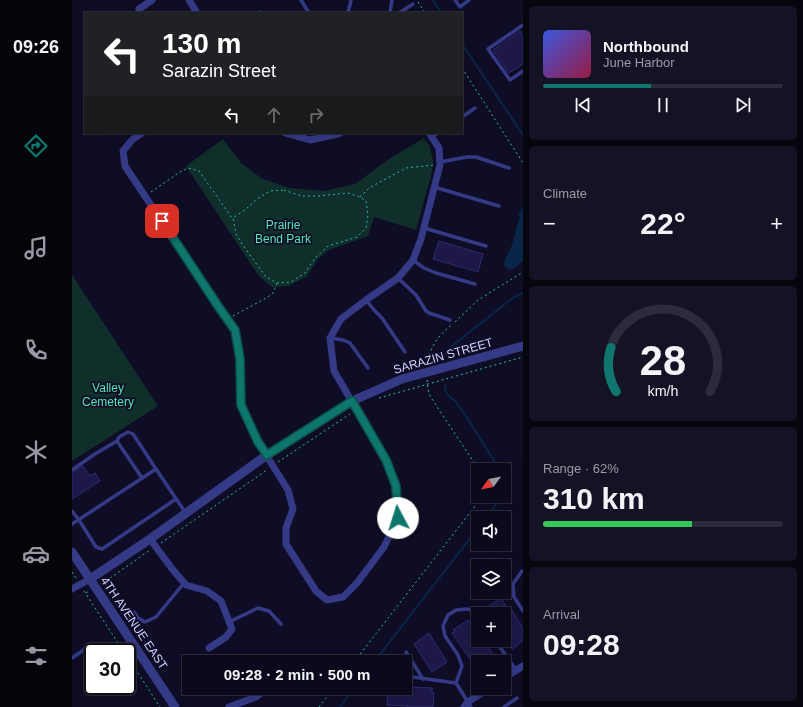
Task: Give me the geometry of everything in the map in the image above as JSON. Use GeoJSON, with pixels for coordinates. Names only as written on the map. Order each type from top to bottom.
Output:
{"type":"FeatureCollection","features":[{"type":"Feature","properties":{"kind":"street"},"geometry":{"type":"LineString","coordinates":[[139,9],[152,0]]}},
{"type":"Feature","properties":{"kind":"street"},"geometry":{"type":"LineString","coordinates":[[189,0],[197,12]]}},
{"type":"Feature","properties":{"kind":"street"},"geometry":{"type":"LineString","coordinates":[[141,134],[132,140],[123,151],[125,166],[235,330],[240,359],[241,405],[258,442],[288,490],[293,509],[286,528],[286,544],[316,591],[327,600],[343,597],[357,583],[384,546],[398,518],[396,486],[386,460],[334,371],[330,338],[341,319],[398,278],[413,260],[421,239],[440,164],[438,148],[433,134]]}},
{"type":"Feature","properties":{"kind":"street"},"geometry":{"type":"LineString","coordinates":[[289,134],[310,140],[338,134]]}},
{"type":"Feature","properties":{"kind":"street","name":"SARAZIN STREET"},"geometry":{"type":"LineString","coordinates":[[72,590],[150,538],[267,455],[402,379],[523,346]]}},
{"type":"Feature","properties":{"kind":"street"},"geometry":{"type":"LineString","coordinates":[[150,538],[186,585],[207,591],[221,601],[232,629],[226,637],[209,648]]}},
{"type":"Feature","properties":{"kind":"street","name":"4TH AVENUE EAST"},"geometry":{"type":"LineString","coordinates":[[72,552],[175,707]]}},
{"type":"Feature","properties":{"kind":"street"},"geometry":{"type":"LineString","coordinates":[[511,673],[523,666]]}},
{"type":"Feature","properties":{"kind":"street"},"geometry":{"type":"LineString","coordinates":[[229,707],[257,695]]}},
{"type":"Feature","properties":{"kind":"street"},"geometry":{"type":"LineString","coordinates":[[468,705],[480,695]]}},
{"type":"Feature","properties":{"kind":"lane"},"geometry":{"type":"LineString","coordinates":[[301,0],[308,12]]}},
{"type":"Feature","properties":{"kind":"lane"},"geometry":{"type":"LineString","coordinates":[[348,12],[350,0]]}},
{"type":"Feature","properties":{"kind":"lane"},"geometry":{"type":"LineString","coordinates":[[390,12],[392,0]]}},
{"type":"Feature","properties":{"kind":"lane"},"geometry":{"type":"LineString","coordinates":[[455,0],[460,7],[469,0]]}},
{"type":"Feature","properties":{"kind":"lane"},"geometry":{"type":"LineString","coordinates":[[401,12],[413,4]]}},
{"type":"Feature","properties":{"kind":"lane"},"geometry":{"type":"LineString","coordinates":[[523,25],[488,49],[510,80],[523,71]]}},
{"type":"Feature","properties":{"kind":"lane"},"geometry":{"type":"LineString","coordinates":[[463,116],[475,108]]}},
{"type":"Feature","properties":{"kind":"lane"},"geometry":{"type":"LineString","coordinates":[[440,164],[467,157],[476,157],[509,168]]}},
{"type":"Feature","properties":{"kind":"lane"},"geometry":{"type":"LineString","coordinates":[[434,187],[499,206]]}},
{"type":"Feature","properties":{"kind":"lane"},"geometry":{"type":"LineString","coordinates":[[424,228],[486,246]]}},
{"type":"Feature","properties":{"kind":"lane"},"geometry":{"type":"LineString","coordinates":[[413,260],[424,268],[436,273],[475,284]]}},
{"type":"Feature","properties":{"kind":"lane"},"geometry":{"type":"LineString","coordinates":[[398,278],[413,293],[426,311],[450,320]]}},
{"type":"Feature","properties":{"kind":"lane"},"geometry":{"type":"LineString","coordinates":[[366,300],[382,318],[405,352]]}},
{"type":"Feature","properties":{"kind":"lane"},"geometry":{"type":"LineString","coordinates":[[330,338],[343,340],[350,343],[368,368]]}},
{"type":"Feature","properties":{"kind":"lane"},"geometry":{"type":"LineString","coordinates":[[72,470],[117,441],[119,436],[128,432],[133,434],[186,513]]}},
{"type":"Feature","properties":{"kind":"lane"},"geometry":{"type":"LineString","coordinates":[[117,441],[142,478]]}},
{"type":"Feature","properties":{"kind":"lane"},"geometry":{"type":"LineString","coordinates":[[72,524],[156,469]]}},
{"type":"Feature","properties":{"kind":"lane"},"geometry":{"type":"LineString","coordinates":[[72,511],[96,547],[102,549],[176,499]]}},
{"type":"Feature","properties":{"kind":"lane"},"geometry":{"type":"LineString","coordinates":[[523,571],[513,584],[514,597],[523,611]]}},
{"type":"Feature","properties":{"kind":"lane"},"geometry":{"type":"LineString","coordinates":[[134,612],[138,618],[145,622],[156,617],[184,583]]}},
{"type":"Feature","properties":{"kind":"lane"},"geometry":{"type":"LineString","coordinates":[[229,622],[258,608],[269,612],[281,624]]}},
{"type":"Feature","properties":{"kind":"lane"},"geometry":{"type":"LineString","coordinates":[[468,705],[456,683],[462,666],[446,636],[443,626],[448,615],[456,610],[471,610]]}},
{"type":"Feature","properties":{"kind":"lane"},"geometry":{"type":"LineString","coordinates":[[500,647],[516,670]]}},
{"type":"Feature","properties":{"kind":"lane"},"geometry":{"type":"LineString","coordinates":[[72,658],[84,650]]}},
{"type":"Feature","properties":{"kind":"lane"},"geometry":{"type":"LineString","coordinates":[[406,652],[422,679]]}},
{"type":"Feature","properties":{"kind":"lane"},"geometry":{"type":"LineString","coordinates":[[412,677],[456,683]]}},
{"type":"Feature","properties":{"kind":"lane"},"geometry":{"type":"LineString","coordinates":[[504,707],[517,698]]}},
{"type":"Feature","properties":{"kind":"path"},"geometry":{"type":"LineString","coordinates":[[417,0],[424,12]]}},
{"type":"Feature","properties":{"kind":"path"},"geometry":{"type":"LineString","coordinates":[[463,70],[523,163]]}},
{"type":"Feature","properties":{"kind":"path"},"geometry":{"type":"LineString","coordinates":[[360,197],[369,188],[406,168],[440,164]]}},
{"type":"Feature","properties":{"kind":"path"},"geometry":{"type":"LineString","coordinates":[[146,196],[188,168],[199,171],[233,218],[236,234],[242,244],[266,277],[277,283],[291,282],[304,273],[315,258],[328,246],[357,237],[366,228],[368,215],[366,201],[360,197],[348,193],[301,196],[284,190],[270,191],[257,199],[233,218]]}},
{"type":"Feature","properties":{"kind":"path"},"geometry":{"type":"LineString","coordinates":[[227,319],[268,297],[273,293],[277,283]]}},
{"type":"Feature","properties":{"kind":"path"},"geometry":{"type":"LineString","coordinates":[[376,399],[523,357]]}},
{"type":"Feature","properties":{"kind":"path"},"geometry":{"type":"LineString","coordinates":[[86,593],[104,583],[273,465],[354,405]]}},
{"type":"Feature","properties":{"kind":"path"},"geometry":{"type":"LineString","coordinates":[[359,655],[478,503]]}},
{"type":"Feature","properties":{"kind":"path"},"geometry":{"type":"LineString","coordinates":[[72,572],[118,643]]}},
{"type":"Feature","properties":{"kind":"path"},"geometry":{"type":"LineString","coordinates":[[136,670],[160,707]]}},
{"type":"Feature","properties":{"kind":"path"},"geometry":{"type":"LineString","coordinates":[[319,707],[328,695]]}},
{"type":"Feature","properties":{"kind":"green space","name":"Prairie Bend Park"},"geometry":{"type":"Polygon","coordinates":[[[424,138],[430,147],[433,162],[431,176],[416,230],[374,217],[368,236],[329,250],[318,259],[307,276],[289,286],[272,287],[259,276],[186,166],[223,139],[241,163],[261,178],[289,188],[324,191],[355,184],[389,159],[424,138]]]}},
{"type":"Feature","properties":{"kind":"green space","name":"Valley Cemetery"},"geometry":{"type":"Polygon","coordinates":[[[72,275],[158,406],[72,461],[72,275]]]}},
{"type":"Feature","properties":{"kind":"water"},"geometry":{"type":"Polygon","coordinates":[[[523,206],[523,261],[515,268],[510,270],[504,266],[504,263],[513,242],[520,217],[518,215],[523,206]]]}},
{"type":"Feature","properties":{"kind":"building"},"geometry":{"type":"Polygon","coordinates":[[[520,31],[523,36],[523,64],[509,73],[493,50],[520,31]]]}},
{"type":"Feature","properties":{"kind":"building"},"geometry":{"type":"Polygon","coordinates":[[[439,241],[483,254],[478,272],[433,259],[439,241]]]}},
{"type":"Feature","properties":{"kind":"building"},"geometry":{"type":"Polygon","coordinates":[[[83,466],[90,476],[95,473],[100,481],[72,499],[72,473],[83,466]]]}},
{"type":"Feature","properties":{"kind":"building"},"geometry":{"type":"Polygon","coordinates":[[[502,599],[507,607],[488,607],[502,599]]]}},
{"type":"Feature","properties":{"kind":"building"},"geometry":{"type":"Polygon","coordinates":[[[511,609],[523,628],[523,641],[512,649],[511,609]]]}},
{"type":"Feature","properties":{"kind":"building"},"geometry":{"type":"Polygon","coordinates":[[[468,620],[471,624],[471,647],[488,647],[493,655],[471,655],[471,661],[452,633],[455,631],[453,630],[468,620]]]}},
{"type":"Feature","properties":{"kind":"building"},"geometry":{"type":"Polygon","coordinates":[[[429,633],[447,662],[432,672],[414,644],[429,633]]]}},
{"type":"Feature","properties":{"kind":"building"},"geometry":{"type":"Polygon","coordinates":[[[412,687],[432,688],[432,693],[434,693],[433,707],[387,705],[388,695],[412,695],[412,687]]]}},
{"type":"Feature","properties":{"kind":"waterway"},"geometry":{"type":"LineString","coordinates":[[433,0],[440,12]]}},
{"type":"Feature","properties":{"kind":"waterway"},"geometry":{"type":"LineString","coordinates":[[463,45],[523,135]]}},
{"type":"Feature","properties":{"kind":"waterway"},"geometry":{"type":"LineString","coordinates":[[446,355],[447,350],[508,301],[523,293]]}},
{"type":"Feature","properties":{"kind":"waterway"},"geometry":{"type":"LineString","coordinates":[[445,385],[445,390],[448,395],[456,402],[464,413],[496,463]]}},
{"type":"Feature","properties":{"kind":"waterway"},"geometry":{"type":"LineString","coordinates":[[491,511],[497,503]]}},
{"type":"Feature","properties":{"kind":"waterway"},"geometry":{"type":"LineString","coordinates":[[379,655],[471,537]]}},
{"type":"Feature","properties":{"kind":"waterway"},"geometry":{"type":"LineString","coordinates":[[340,707],[349,695]]}},
{"type":"Feature","properties":{"kind":"route"},"geometry":{"type":"LineString","coordinates":[[162,221],[235,330],[240,359],[241,405],[258,442],[267,455],[352,401],[386,460],[396,486],[398,518]]}}]}
